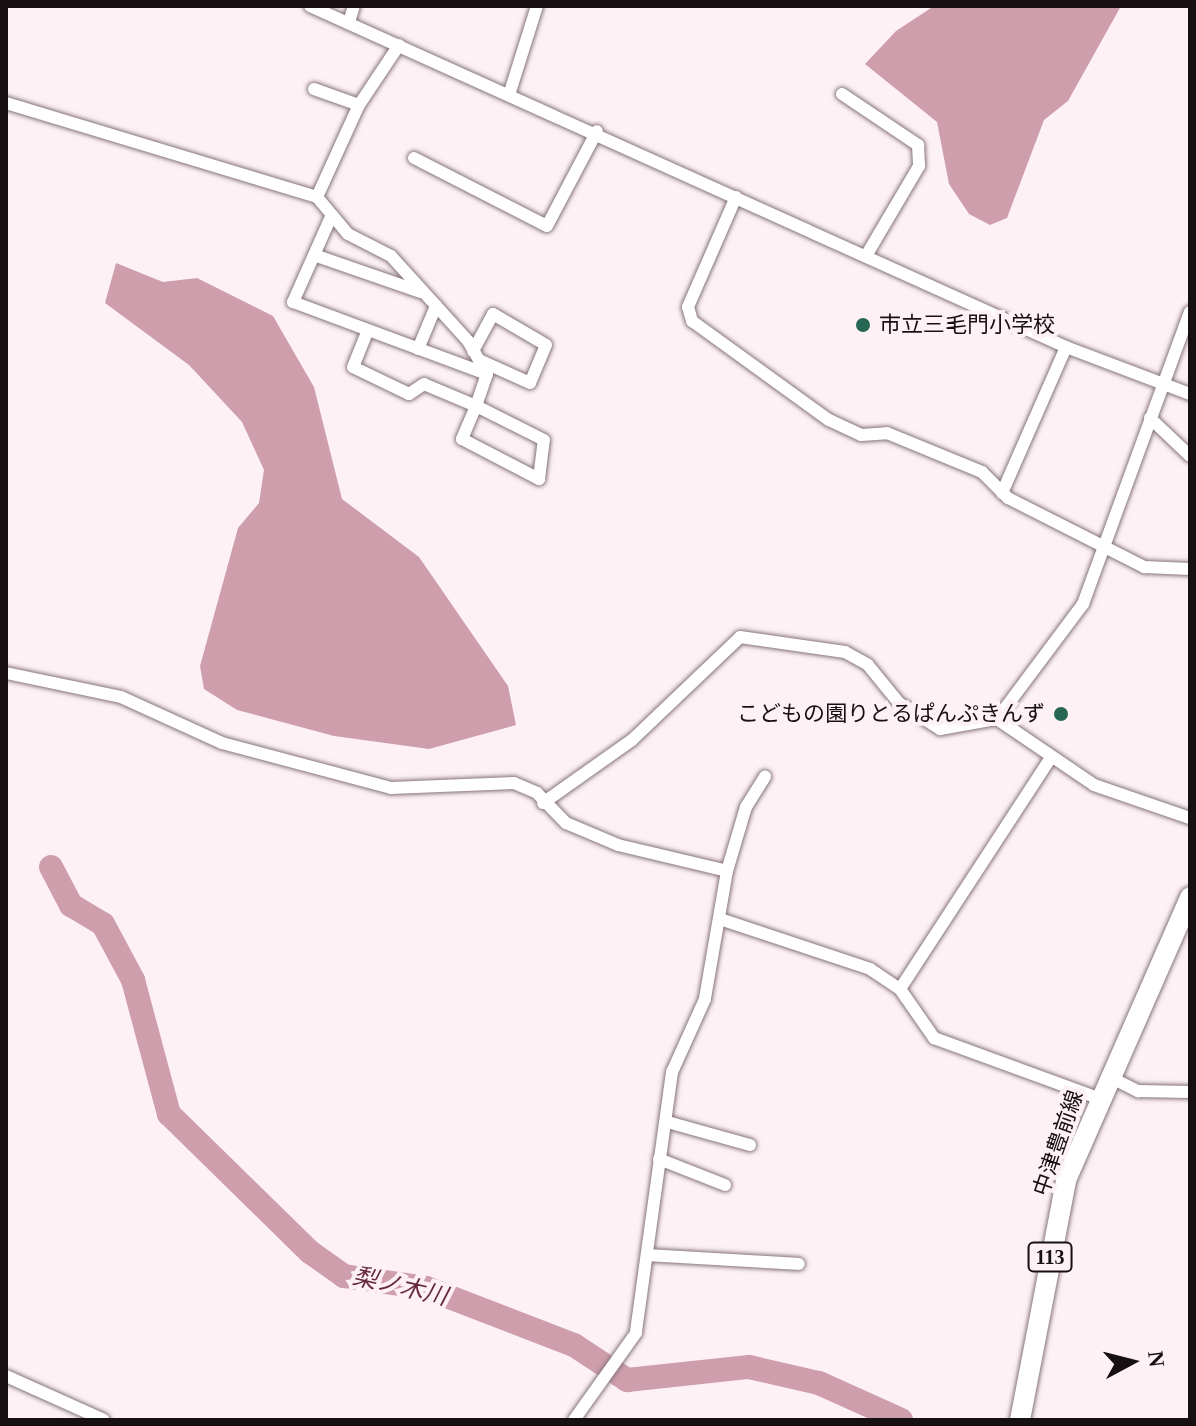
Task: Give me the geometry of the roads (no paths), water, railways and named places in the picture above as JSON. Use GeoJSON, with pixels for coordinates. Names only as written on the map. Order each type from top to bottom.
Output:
{"type":"FeatureCollection","features":[{"type":"Feature","properties":{"kind":"main road","name":"中津豊前線"},"geometry":{"type":"LineString","coordinates":[[1020,1420],[1066,1180],[1098,1098],[1190,897]]}},
{"type":"Feature","properties":{"kind":"street"},"geometry":{"type":"LineString","coordinates":[[310,6],[597,131],[1066,347],[1190,394]]}},
{"type":"Feature","properties":{"kind":"street"},"geometry":{"type":"LineString","coordinates":[[349,22],[354,6]]}},
{"type":"Feature","properties":{"kind":"street"},"geometry":{"type":"LineString","coordinates":[[510,92],[537,6]]}},
{"type":"Feature","properties":{"kind":"street"},"geometry":{"type":"LineString","coordinates":[[317,197],[359,105],[399,45]]}},
{"type":"Feature","properties":{"kind":"street"},"geometry":{"type":"LineString","coordinates":[[314,89],[359,105]]}},
{"type":"Feature","properties":{"kind":"street"},"geometry":{"type":"LineString","coordinates":[[842,94],[918,145],[919,166],[866,256]]}},
{"type":"Feature","properties":{"kind":"street"},"geometry":{"type":"LineString","coordinates":[[6,103],[317,197],[330,219],[391,256],[476,355],[487,374],[476,406],[462,439],[539,479],[544,440],[476,406],[424,384],[409,394],[353,367],[366,334]]}},
{"type":"Feature","properties":{"kind":"street"},"geometry":{"type":"LineString","coordinates":[[414,158],[547,226],[597,131]]}},
{"type":"Feature","properties":{"kind":"street"},"geometry":{"type":"LineString","coordinates":[[736,197],[688,307],[692,321],[829,420],[861,435],[887,433],[982,472],[1002,493],[1144,567],[1190,569]]}},
{"type":"Feature","properties":{"kind":"street"},"geometry":{"type":"LineString","coordinates":[[330,219],[293,302],[366,334],[487,374]]}},
{"type":"Feature","properties":{"kind":"street"},"geometry":{"type":"LineString","coordinates":[[314,255],[423,293]]}},
{"type":"Feature","properties":{"kind":"street"},"geometry":{"type":"LineString","coordinates":[[418,349],[436,306]]}},
{"type":"Feature","properties":{"kind":"street"},"geometry":{"type":"LineString","coordinates":[[543,803],[632,740],[740,637],[845,652],[868,665],[899,703],[940,729],[997,719],[1065,633],[1108,547],[1161,381],[1190,312]]}},
{"type":"Feature","properties":{"kind":"street"},"geometry":{"type":"LineString","coordinates":[[493,314],[546,345],[530,383],[476,355],[493,314]]}},
{"type":"Feature","properties":{"kind":"street"},"geometry":{"type":"LineString","coordinates":[[1002,493],[1066,347]]}},
{"type":"Feature","properties":{"kind":"street"},"geometry":{"type":"LineString","coordinates":[[1150,418],[1190,456]]}},
{"type":"Feature","properties":{"kind":"street"},"geometry":{"type":"LineString","coordinates":[[6,673],[121,697],[222,743],[391,788],[506,782],[543,803],[566,823],[618,845],[727,871]]}},
{"type":"Feature","properties":{"kind":"street"},"geometry":{"type":"LineString","coordinates":[[997,719],[1094,785],[1190,818]]}},
{"type":"Feature","properties":{"kind":"street"},"geometry":{"type":"LineString","coordinates":[[900,989],[1051,757]]}},
{"type":"Feature","properties":{"kind":"street"},"geometry":{"type":"LineString","coordinates":[[574,1420],[636,1333],[659,1159],[671,1123],[672,1072],[705,999],[723,920],[727,871],[746,807],[765,776]]}},
{"type":"Feature","properties":{"kind":"street"},"geometry":{"type":"LineString","coordinates":[[723,920],[859,965],[900,989],[934,1038],[1098,1098]]}},
{"type":"Feature","properties":{"kind":"street"},"geometry":{"type":"LineString","coordinates":[[1108,1076],[1138,1091],[1190,1092]]}},
{"type":"Feature","properties":{"kind":"street"},"geometry":{"type":"LineString","coordinates":[[671,1123],[750,1145]]}},
{"type":"Feature","properties":{"kind":"street"},"geometry":{"type":"LineString","coordinates":[[659,1159],[725,1185]]}},
{"type":"Feature","properties":{"kind":"street"},"geometry":{"type":"LineString","coordinates":[[648,1255],[799,1264]]}},
{"type":"Feature","properties":{"kind":"street"},"geometry":{"type":"LineString","coordinates":[[6,1376],[104,1420]]}},
{"type":"Feature","properties":{"kind":"waterway","name":"梨ノ木川"},"geometry":{"type":"LineString","coordinates":[[51,867],[71,905],[103,924],[133,980],[169,1114],[310,1252],[344,1276],[426,1288],[574,1345],[627,1380],[749,1367],[819,1383],[901,1420]]}},
{"type":"Feature","properties":{"kind":"place","name":"市立三毛門小学校"},"geometry":{"type":"Point","coordinates":[863,325]}},
{"type":"Feature","properties":{"kind":"place","name":"こどもの園りとるぱんぷきんず"},"geometry":{"type":"Point","coordinates":[1061,714]}}]}
